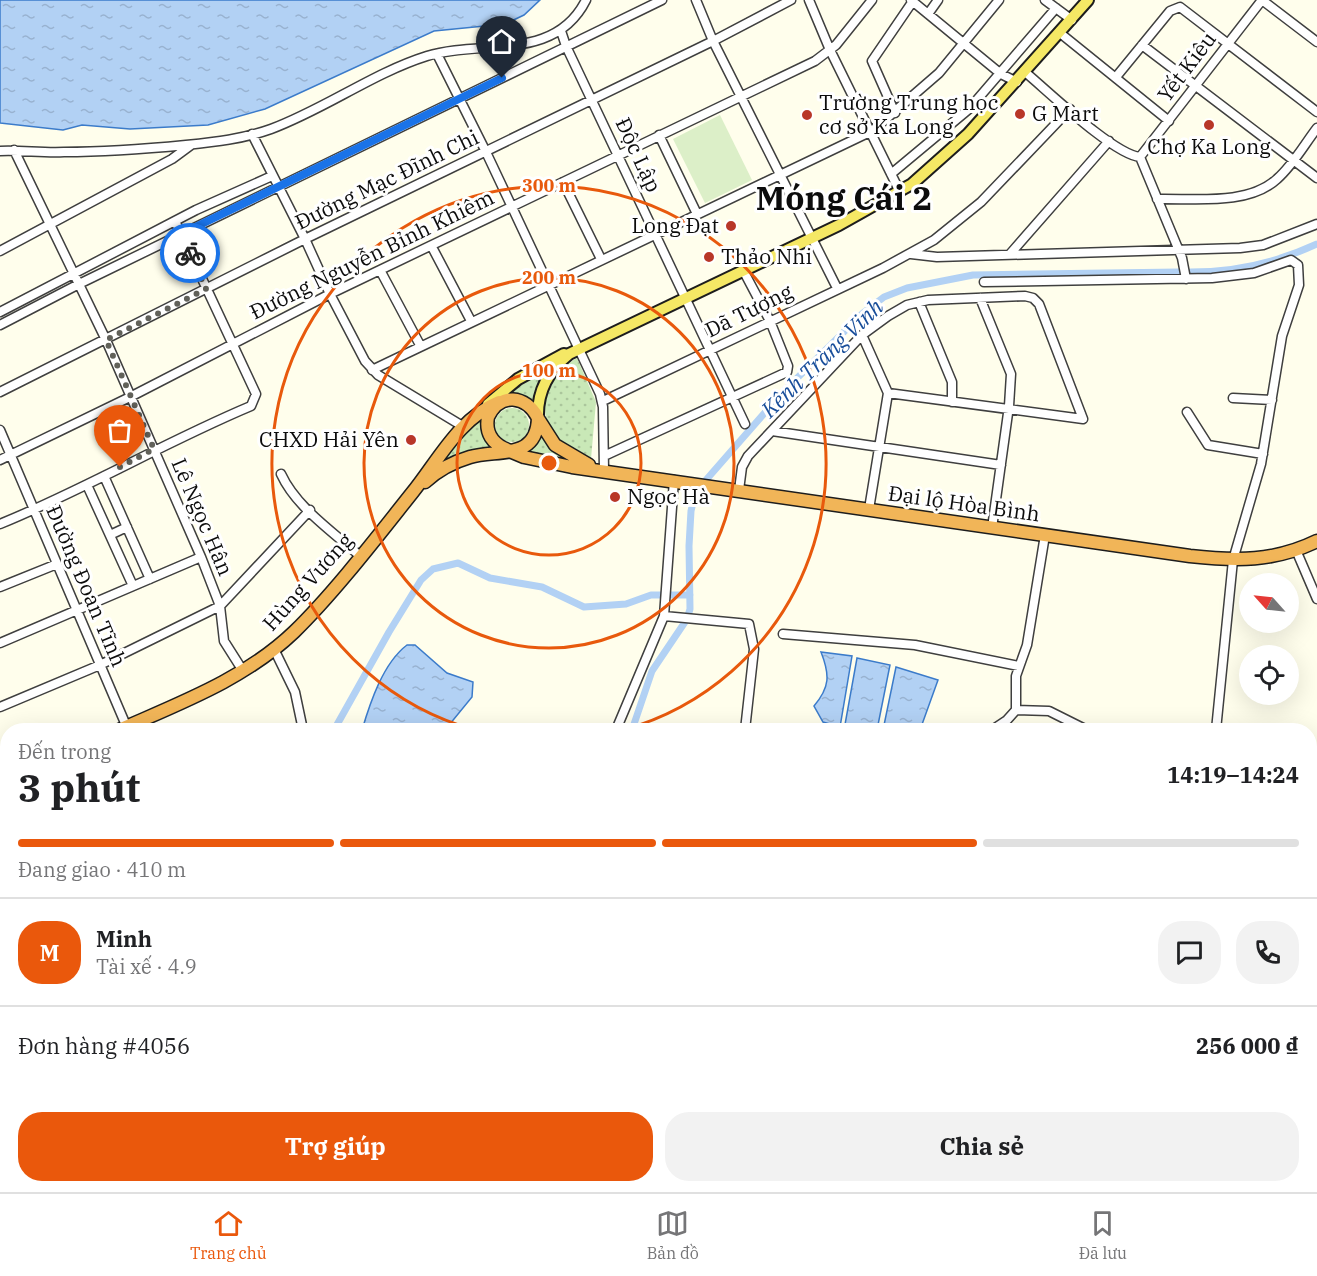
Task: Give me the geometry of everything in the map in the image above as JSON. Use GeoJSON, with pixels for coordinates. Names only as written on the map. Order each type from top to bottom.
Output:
{"type":"FeatureCollection","features":[{"type":"Feature","properties":{"kind":"highway"},"geometry":{"type":"LineString","coordinates":[[414,490],[434,461],[475,416],[507,399],[522,400],[529,405],[550,439],[561,450],[604,471]]}},
{"type":"Feature","properties":{"kind":"highway"},"geometry":{"type":"LineString","coordinates":[[496,405],[487,426],[493,442],[512,451],[532,442],[536,434],[538,418]]}},
{"type":"Feature","properties":{"kind":"highway","name":"Đại lộ Hòa Bình"},"geometry":{"type":"LineString","coordinates":[[414,490],[446,466],[479,455],[512,451],[604,471],[992,528],[1233,560],[1267,559],[1317,541]]}},
{"type":"Feature","properties":{"kind":"highway","name":"Hùng Vương"},"geometry":{"type":"LineString","coordinates":[[137,723],[243,671],[274,649],[295,630],[414,490]]}},
{"type":"Feature","properties":{"kind":"main road"},"geometry":{"type":"LineString","coordinates":[[475,416],[511,384],[551,360],[811,238],[900,192],[946,155],[1017,82],[1088,0]]}},
{"type":"Feature","properties":{"kind":"main road"},"geometry":{"type":"LineString","coordinates":[[538,418],[540,397],[548,377],[561,360],[579,348]]}},
{"type":"Feature","properties":{"kind":"main road"},"geometry":{"type":"LineString","coordinates":[[496,405],[511,384]]}},
{"type":"Feature","properties":{"kind":"street"},"geometry":{"type":"LineString","coordinates":[[0,151],[88,152],[228,141],[298,118],[404,66],[437,54],[528,43],[552,37],[572,22],[586,0]]}},
{"type":"Feature","properties":{"kind":"street"},"geometry":{"type":"LineString","coordinates":[[0,325],[181,234],[662,0]]}},
{"type":"Feature","properties":{"kind":"street"},"geometry":{"type":"LineString","coordinates":[[696,0],[713,41],[743,96],[837,288]]}},
{"type":"Feature","properties":{"kind":"street","name":"Đường Mạc Đĩnh Chi"},"geometry":{"type":"LineString","coordinates":[[0,392],[305,239],[713,41],[791,0]]}},
{"type":"Feature","properties":{"kind":"street"},"geometry":{"type":"LineString","coordinates":[[809,0],[830,50],[872,131],[900,192]]}},
{"type":"Feature","properties":{"kind":"street","name":"Đường Nguyễn Bỉnh Khiêm"},"geometry":{"type":"LineString","coordinates":[[0,459],[130,397],[330,294],[743,96],[830,50],[872,0]]}},
{"type":"Feature","properties":{"kind":"street"},"geometry":{"type":"LineString","coordinates":[[928,14],[938,0]]}},
{"type":"Feature","properties":{"kind":"street"},"geometry":{"type":"LineString","coordinates":[[372,370],[420,345],[550,286],[601,259],[872,131],[939,73],[966,43],[999,0]]}},
{"type":"Feature","properties":{"kind":"street"},"geometry":{"type":"LineString","coordinates":[[1045,0],[1072,20]]}},
{"type":"Feature","properties":{"kind":"street"},"geometry":{"type":"LineString","coordinates":[[1262,0],[1317,42]]}},
{"type":"Feature","properties":{"kind":"street","name":"Yết Kiêu"},"geometry":{"type":"LineString","coordinates":[[1140,157],[1262,0]]}},
{"type":"Feature","properties":{"kind":"street"},"geometry":{"type":"LineString","coordinates":[[895,113],[872,61],[912,1],[1001,74],[1017,82]]}},
{"type":"Feature","properties":{"kind":"street"},"geometry":{"type":"LineString","coordinates":[[1116,77],[1177,6],[1184,9],[1227,45],[1317,112]]}},
{"type":"Feature","properties":{"kind":"street"},"geometry":{"type":"LineString","coordinates":[[891,174],[969,109],[1056,8]]}},
{"type":"Feature","properties":{"kind":"street","name":"Độc Lập"},"geometry":{"type":"LineString","coordinates":[[561,31],[566,46],[745,424]]}},
{"type":"Feature","properties":{"kind":"street"},"geometry":{"type":"LineString","coordinates":[[1060,33],[1169,121]]}},
{"type":"Feature","properties":{"kind":"street"},"geometry":{"type":"LineString","coordinates":[[1142,45],[1317,178]]}},
{"type":"Feature","properties":{"kind":"street"},"geometry":{"type":"LineString","coordinates":[[437,54],[486,152],[603,401],[604,471]]}},
{"type":"Feature","properties":{"kind":"street"},"geometry":{"type":"LineString","coordinates":[[1025,72],[1109,141],[1129,154],[1140,157],[1178,249],[1186,279]]}},
{"type":"Feature","properties":{"kind":"street","name":"Dã Tượng"},"geometry":{"type":"LineString","coordinates":[[603,401],[911,254],[947,231],[981,202],[1070,109]]}},
{"type":"Feature","properties":{"kind":"street"},"geometry":{"type":"LineString","coordinates":[[1157,199],[1252,194],[1275,181],[1317,128]]}},
{"type":"Feature","properties":{"kind":"street"},"geometry":{"type":"LineString","coordinates":[[252,134],[330,294],[372,370],[464,427]]}},
{"type":"Feature","properties":{"kind":"street"},"geometry":{"type":"LineString","coordinates":[[659,135],[697,214]]}},
{"type":"Feature","properties":{"kind":"street"},"geometry":{"type":"LineString","coordinates":[[1010,254],[1109,141]]}},
{"type":"Feature","properties":{"kind":"street"},"geometry":{"type":"LineString","coordinates":[[0,251],[172,159],[192,144]]}},
{"type":"Feature","properties":{"kind":"street","name":"Lê Ngọc Hân"},"geometry":{"type":"LineString","coordinates":[[14,150],[49,226],[80,284],[154,449],[220,606],[222,636],[243,671]]}},
{"type":"Feature","properties":{"kind":"street"},"geometry":{"type":"LineString","coordinates":[[0,312],[270,173]]}},
{"type":"Feature","properties":{"kind":"street"},"geometry":{"type":"LineString","coordinates":[[563,182],[601,259]]}},
{"type":"Feature","properties":{"kind":"street"},"geometry":{"type":"LineString","coordinates":[[0,524],[87,485],[154,449],[251,406],[255,401],[256,394],[175,221]]}},
{"type":"Feature","properties":{"kind":"street"},"geometry":{"type":"LineString","coordinates":[[911,254],[937,257],[1240,248],[1263,245],[1317,224]]}},
{"type":"Feature","properties":{"kind":"street"},"geometry":{"type":"LineString","coordinates":[[432,247],[471,321]]}},
{"type":"Feature","properties":{"kind":"street"},"geometry":{"type":"LineString","coordinates":[[984,282],[1186,279],[1254,273],[1289,261],[1296,262],[1300,270],[1299,285],[1282,336],[1263,454],[1253,498],[1233,560],[1217,723]]}},
{"type":"Feature","properties":{"kind":"street"},"geometry":{"type":"LineString","coordinates":[[380,270],[420,345]]}},
{"type":"Feature","properties":{"kind":"street"},"geometry":{"type":"LineString","coordinates":[[604,456],[787,372],[788,366],[770,321],[744,270]]}},
{"type":"Feature","properties":{"kind":"street"},"geometry":{"type":"LineString","coordinates":[[740,490],[742,467],[748,456],[862,335],[907,304],[980,298],[1025,296],[1033,298],[1039,304],[1083,419],[888,393]]}},
{"type":"Feature","properties":{"kind":"street"},"geometry":{"type":"LineString","coordinates":[[980,298],[1011,374],[1009,410],[992,528]]}},
{"type":"Feature","properties":{"kind":"street"},"geometry":{"type":"LineString","coordinates":[[919,302],[952,382],[952,402]]}},
{"type":"Feature","properties":{"kind":"street"},"geometry":{"type":"LineString","coordinates":[[862,335],[888,393],[870,509]]}},
{"type":"Feature","properties":{"kind":"street"},"geometry":{"type":"LineString","coordinates":[[1233,398],[1272,400]]}},
{"type":"Feature","properties":{"kind":"street"},"geometry":{"type":"LineString","coordinates":[[1188,412],[1208,445],[1263,454]]}},
{"type":"Feature","properties":{"kind":"street","name":"Đường Đoan Tĩnh"},"geometry":{"type":"LineString","coordinates":[[0,430],[100,664],[123,723]]}},
{"type":"Feature","properties":{"kind":"street"},"geometry":{"type":"LineString","coordinates":[[772,431],[1001,465]]}},
{"type":"Feature","properties":{"kind":"street"},"geometry":{"type":"LineString","coordinates":[[281,474],[293,493],[360,556]]}},
{"type":"Feature","properties":{"kind":"street"},"geometry":{"type":"LineString","coordinates":[[104,476],[150,579]]}},
{"type":"Feature","properties":{"kind":"street"},"geometry":{"type":"LineString","coordinates":[[619,723],[664,616],[674,480]]}},
{"type":"Feature","properties":{"kind":"street"},"geometry":{"type":"LineString","coordinates":[[87,485],[133,586]]}},
{"type":"Feature","properties":{"kind":"street"},"geometry":{"type":"LineString","coordinates":[[0,707],[100,664],[220,606],[310,510]]}},
{"type":"Feature","properties":{"kind":"street"},"geometry":{"type":"LineString","coordinates":[[110,535],[127,527]]}},
{"type":"Feature","properties":{"kind":"street"},"geometry":{"type":"LineString","coordinates":[[1002,723],[1016,710],[1016,676],[1027,645],[1045,535]]}},
{"type":"Feature","properties":{"kind":"street"},"geometry":{"type":"LineString","coordinates":[[1296,550],[1317,598]]}},
{"type":"Feature","properties":{"kind":"street"},"geometry":{"type":"LineString","coordinates":[[0,643],[201,557]]}},
{"type":"Feature","properties":{"kind":"street"},"geometry":{"type":"LineString","coordinates":[[0,587],[57,564]]}},
{"type":"Feature","properties":{"kind":"street"},"geometry":{"type":"LineString","coordinates":[[664,616],[749,624],[752,628],[754,649],[746,723]]}},
{"type":"Feature","properties":{"kind":"street"},"geometry":{"type":"LineString","coordinates":[[783,634],[915,645],[1019,666]]}},
{"type":"Feature","properties":{"kind":"street"},"geometry":{"type":"LineString","coordinates":[[274,649],[295,692],[302,723]]}},
{"type":"Feature","properties":{"kind":"street"},"geometry":{"type":"LineString","coordinates":[[1016,710],[1049,711],[1073,723]]}},
{"type":"Feature","properties":{"kind":"green space"},"geometry":{"type":"Polygon","coordinates":[[[720,115],[752,180],[705,203],[673,139],[720,115]]]}},
{"type":"Feature","properties":{"kind":"green space"},"geometry":{"type":"Polygon","coordinates":[[[577,358],[596,402],[591,459],[568,449],[554,437],[545,413],[546,400],[556,376],[577,358]]]}},
{"type":"Feature","properties":{"kind":"green space"},"geometry":{"type":"Polygon","coordinates":[[[549,366],[533,404],[506,395],[509,391],[549,366]]]}},
{"type":"Feature","properties":{"kind":"green space"},"geometry":{"type":"Polygon","coordinates":[[[512,408],[524,413],[529,425],[524,437],[512,442],[500,437],[495,425],[500,413],[512,408]]]}},
{"type":"Feature","properties":{"kind":"green space"},"geometry":{"type":"Polygon","coordinates":[[[481,416],[482,427],[492,448],[437,464],[481,416]]]}},
{"type":"Feature","properties":{"kind":"green space"},"geometry":{"type":"Polygon","coordinates":[[[540,433],[561,455],[574,463],[523,454],[540,433]]]}},
{"type":"Feature","properties":{"kind":"water"},"geometry":{"type":"Polygon","coordinates":[[[0,0],[540,0],[524,15],[505,24],[434,31],[265,109],[208,125],[130,129],[82,125],[63,130],[0,123],[0,0]]]}},
{"type":"Feature","properties":{"kind":"water"},"geometry":{"type":"Polygon","coordinates":[[[407,645],[415,645],[447,673],[473,682],[472,697],[451,723],[364,723],[384,673],[407,645]]]}},
{"type":"Feature","properties":{"kind":"water"},"geometry":{"type":"Polygon","coordinates":[[[821,652],[852,656],[841,723],[823,722],[814,706],[826,687],[826,667],[821,652]]]}},
{"type":"Feature","properties":{"kind":"water"},"geometry":{"type":"Polygon","coordinates":[[[857,658],[890,665],[878,723],[845,723],[857,658]]]}},
{"type":"Feature","properties":{"kind":"water"},"geometry":{"type":"Polygon","coordinates":[[[896,667],[938,680],[923,723],[884,723],[896,667]]]}},
{"type":"Feature","properties":{"kind":"waterway","name":"Kênh Tràng Vinh"},"geometry":{"type":"LineString","coordinates":[[1191,272],[1255,265],[1317,244]]}},
{"type":"Feature","properties":{"kind":"waterway","name":"Kênh Tràng Vinh"},"geometry":{"type":"LineString","coordinates":[[706,480],[782,393],[863,313],[884,297],[907,288],[973,275],[1179,272]]}},
{"type":"Feature","properties":{"kind":"waterway","name":"Kênh Tràng Vinh"},"geometry":{"type":"LineString","coordinates":[[634,723],[652,671],[687,619],[690,609],[689,546],[691,511],[696,490]]}},
{"type":"Feature","properties":{"kind":"waterway"},"geometry":{"type":"LineString","coordinates":[[338,723],[421,580],[433,569],[458,563],[490,578],[542,587],[584,607],[626,604],[651,595],[690,595]]}},
{"type":"Feature","properties":{"kind":"way so far"},"geometry":{"type":"LineString","coordinates":[[120,467],[154,449],[106,340],[206,289],[190,253]]}},
{"type":"Feature","properties":{"kind":"place","name":"G Mart"},"geometry":{"type":"Point","coordinates":[1020,114]}},
{"type":"Feature","properties":{"kind":"place","name":"Trường Trung học cơ sở Ka Long"},"geometry":{"type":"Point","coordinates":[807,115]}},
{"type":"Feature","properties":{"kind":"place","name":"Chợ Ka Long"},"geometry":{"type":"Point","coordinates":[1209,125]}},
{"type":"Feature","properties":{"kind":"place","name":"Long Đạt"},"geometry":{"type":"Point","coordinates":[731,226]}},
{"type":"Feature","properties":{"kind":"place","name":"Thảo Nhi"},"geometry":{"type":"Point","coordinates":[709,257]}},
{"type":"Feature","properties":{"kind":"place","name":"CHXD Hải Yên"},"geometry":{"type":"Point","coordinates":[411,440]}},
{"type":"Feature","properties":{"kind":"place","name":"Ngọc Hà"},"geometry":{"type":"Point","coordinates":[615,497]}},
{"type":"Feature","properties":{"kind":"district","name":"Móng Cái 2"},"geometry":{"type":"Point","coordinates":[844,198]}},
{"type":"Feature","properties":{"kind":"route"},"geometry":{"type":"LineString","coordinates":[[190,253],[181,234],[502,78]]}}]}
